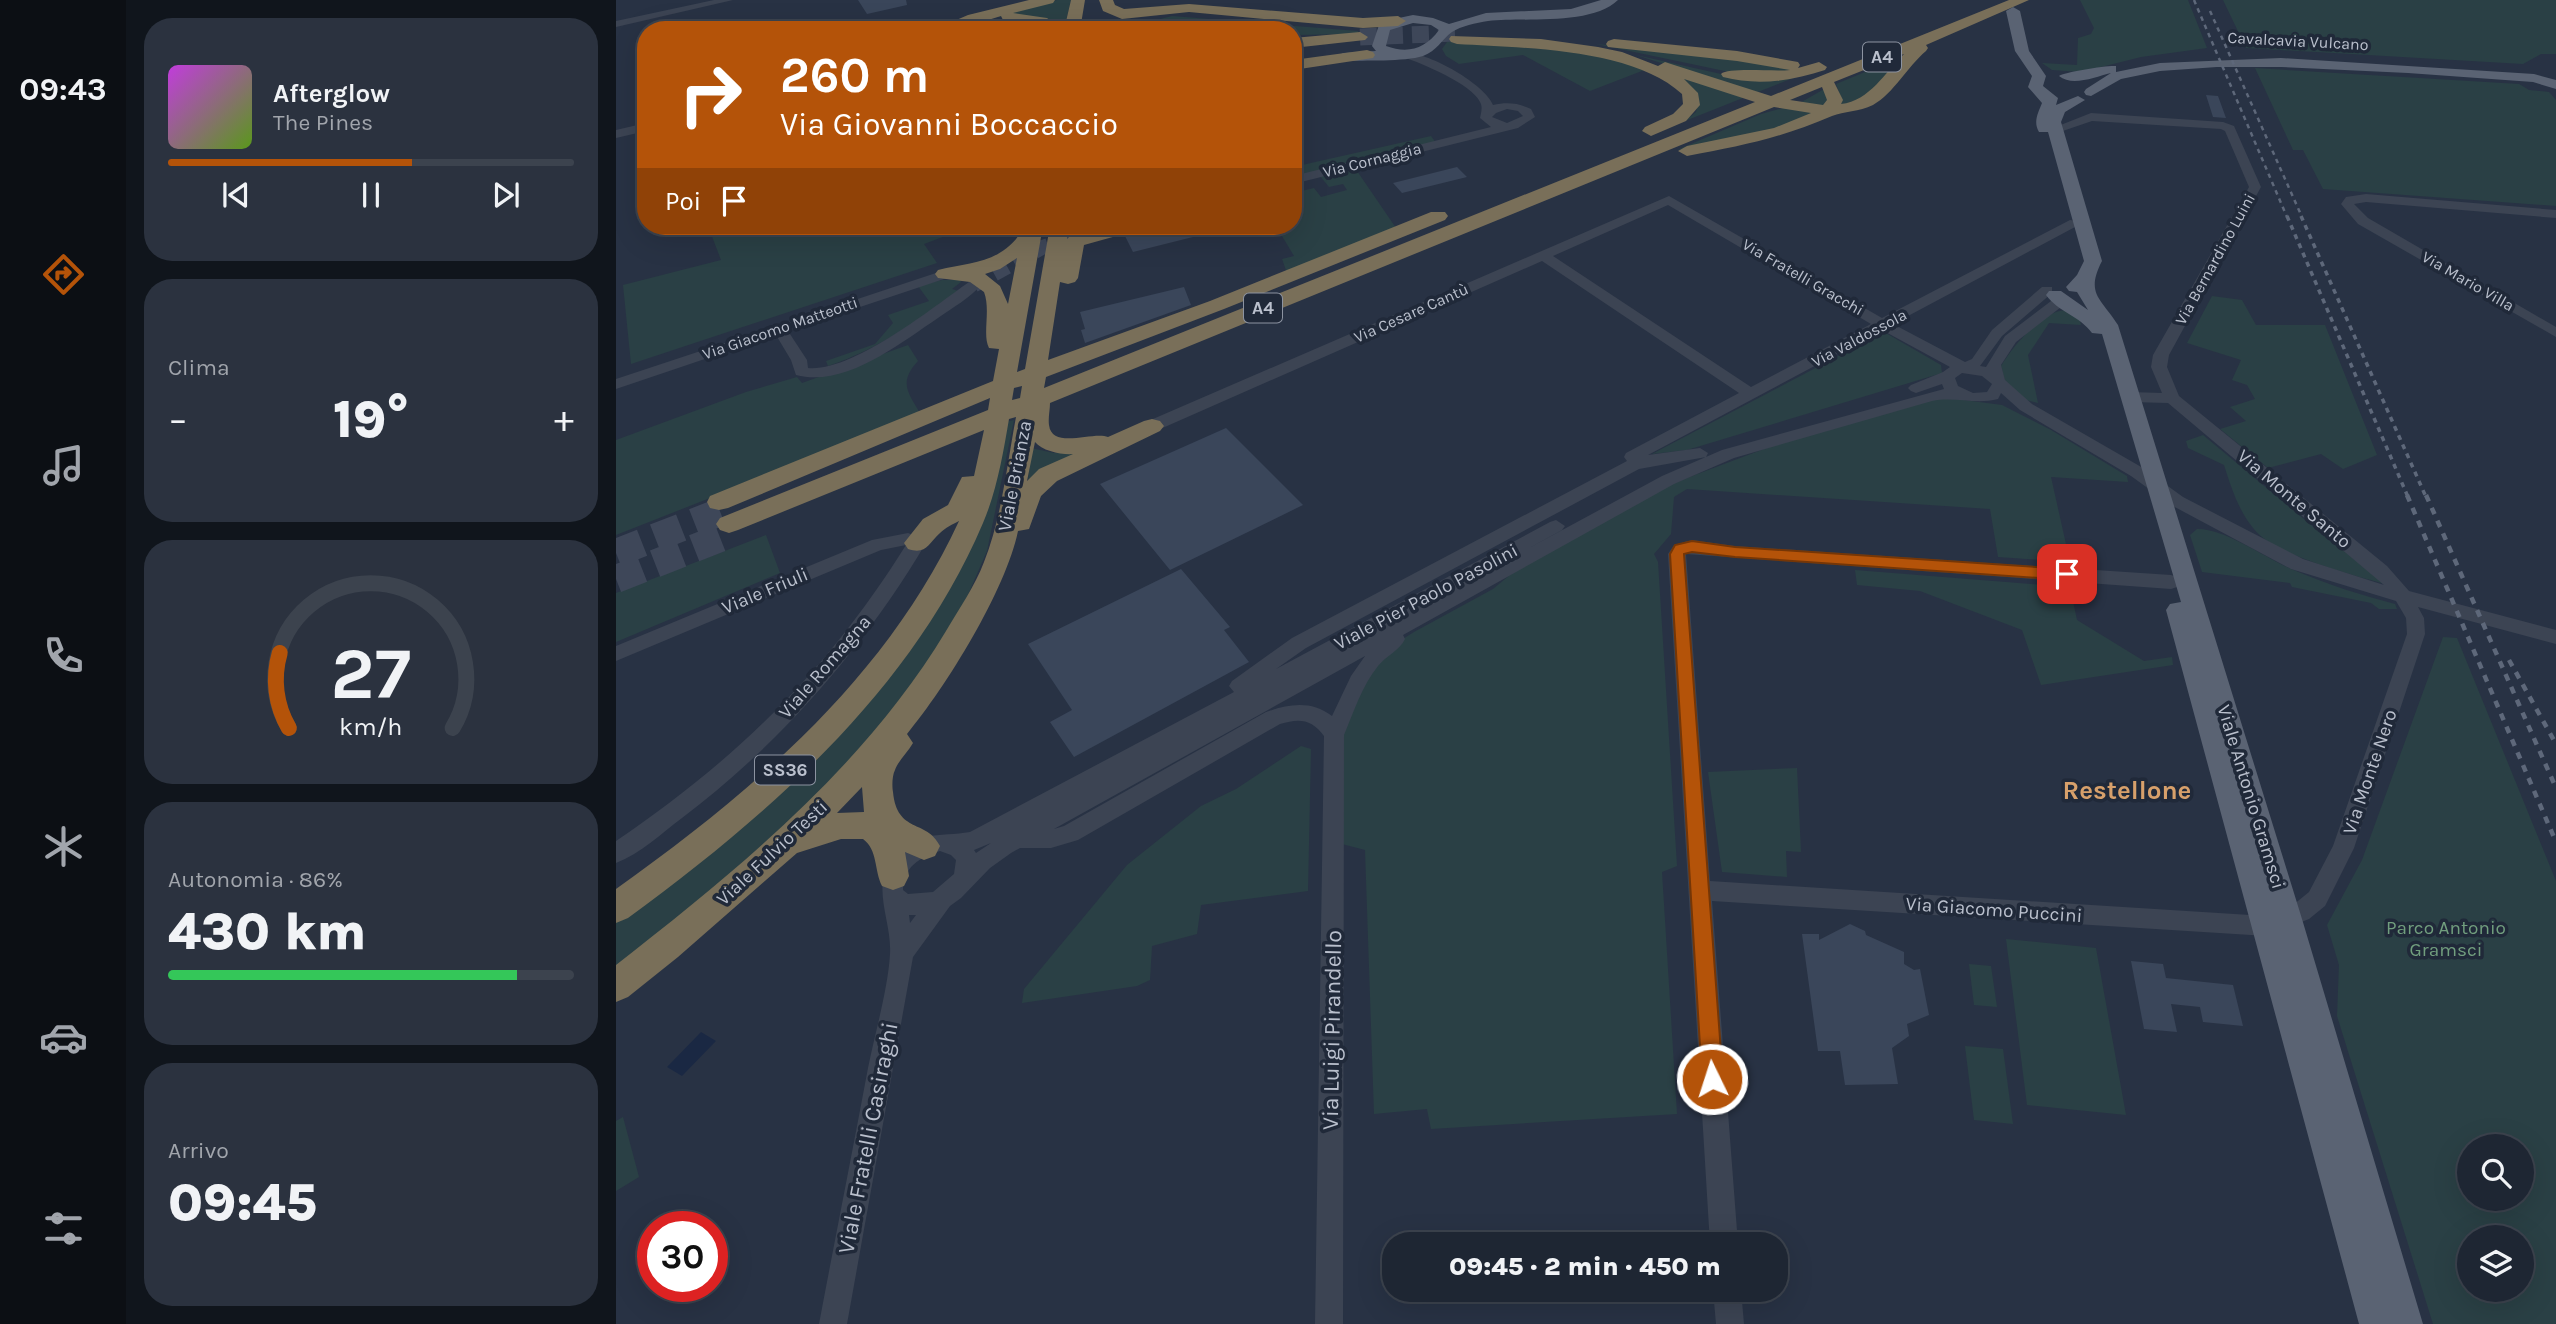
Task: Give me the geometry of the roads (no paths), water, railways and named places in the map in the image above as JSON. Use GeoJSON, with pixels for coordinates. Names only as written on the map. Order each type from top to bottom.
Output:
{"type":"FeatureCollection","features":[{"type":"Feature","properties":{"kind":"highway"},"geometry":{"type":"LineString","coordinates":[[969,21],[1048,0]]}},
{"type":"Feature","properties":{"kind":"highway"},"geometry":{"type":"LineString","coordinates":[[1074,21],[1078,0]]}},
{"type":"Feature","properties":{"kind":"highway","name":"A4"},"geometry":{"type":"LineString","coordinates":[[726,517],[1967,17],[1996,0]]}},
{"type":"Feature","properties":{"kind":"highway"},"geometry":{"type":"LineString","coordinates":[[1100,7],[1122,14],[1189,8],[1363,23],[1398,21]]}},
{"type":"Feature","properties":{"kind":"highway","name":"A4"},"geometry":{"type":"LineString","coordinates":[[1967,17],[2017,7]]}},
{"type":"Feature","properties":{"kind":"highway"},"geometry":{"type":"LineString","coordinates":[[1145,21],[1184,12],[1285,21]]}},
{"type":"Feature","properties":{"kind":"highway"},"geometry":{"type":"LineString","coordinates":[[949,21],[994,13]]}},
{"type":"Feature","properties":{"kind":"highway"},"geometry":{"type":"LineString","coordinates":[[983,21],[1020,17],[1042,21]]}},
{"type":"Feature","properties":{"kind":"highway"},"geometry":{"type":"LineString","coordinates":[[1552,39],[1728,74],[1761,78],[1793,75],[1819,67],[1938,19],[1967,17]]}},
{"type":"Feature","properties":{"kind":"highway"},"geometry":{"type":"LineString","coordinates":[[1453,34],[1598,52],[1651,62],[1811,110],[1846,109],[1867,101],[1912,54],[1959,30],[1967,17]]}},
{"type":"Feature","properties":{"kind":"highway"},"geometry":{"type":"LineString","coordinates":[[1302,23],[1363,28],[1363,44]]}},
{"type":"Feature","properties":{"kind":"highway"},"geometry":{"type":"LineString","coordinates":[[1453,34],[1552,39],[1737,55],[1768,59],[1802,68]]}},
{"type":"Feature","properties":{"kind":"highway"},"geometry":{"type":"LineString","coordinates":[[1302,45],[1363,44]]}},
{"type":"Feature","properties":{"kind":"highway"},"geometry":{"type":"LineString","coordinates":[[1302,61],[1363,44]]}},
{"type":"Feature","properties":{"kind":"highway"},"geometry":{"type":"LineString","coordinates":[[726,517],[981,393],[1217,304],[1672,124],[1688,113],[1693,105],[1692,97],[1679,82],[1661,72],[1598,52]]}},
{"type":"Feature","properties":{"kind":"highway"},"geometry":{"type":"LineString","coordinates":[[726,517],[971,443],[1198,346],[1637,166],[1681,152],[1786,130],[1813,121],[1834,104],[1835,95],[1830,86]]}},
{"type":"Feature","properties":{"kind":"highway"},"geometry":{"type":"LineString","coordinates":[[945,274],[975,270],[1002,262],[1020,247],[1028,235]]}},
{"type":"Feature","properties":{"kind":"highway","name":"Viale Brianza"},"geometry":{"type":"LineString","coordinates":[[616,908],[730,820],[793,762],[876,676],[928,605],[973,519],[994,440],[1032,235]]}},
{"type":"Feature","properties":{"kind":"highway"},"geometry":{"type":"LineString","coordinates":[[1058,235],[1036,377],[1040,403],[1031,425],[1046,441],[1066,447],[1105,440],[1152,426]]}},
{"type":"Feature","properties":{"kind":"highway"},"geometry":{"type":"LineString","coordinates":[[1036,377],[1063,311],[1074,243],[1093,235]]}},
{"type":"Feature","properties":{"kind":"highway"},"geometry":{"type":"LineString","coordinates":[[945,274],[977,277],[993,288],[1000,314],[996,351],[1005,379]]}},
{"type":"Feature","properties":{"kind":"highway","name":"Viale Brianza"},"geometry":{"type":"LineString","coordinates":[[913,705],[954,644],[997,560],[1031,425]]}},
{"type":"Feature","properties":{"kind":"highway"},"geometry":{"type":"LineString","coordinates":[[997,560],[1012,547],[1030,493],[1037,483],[1067,465],[1152,426]]}},
{"type":"Feature","properties":{"kind":"highway"},"geometry":{"type":"LineString","coordinates":[[917,543],[928,528],[961,507],[994,440]]}},
{"type":"Feature","properties":{"kind":"highway"},"geometry":{"type":"LineString","coordinates":[[913,705],[916,719],[880,767],[877,787],[879,811],[894,831],[924,846]]}},
{"type":"Feature","properties":{"kind":"highway","name":"Viale Fulvio Testi"},"geometry":{"type":"LineString","coordinates":[[616,986],[701,919],[786,843],[870,756],[913,705]]}},
{"type":"Feature","properties":{"kind":"highway"},"geometry":{"type":"LineString","coordinates":[[786,843],[824,828],[857,824],[873,829],[885,838],[894,887]]}},
{"type":"Feature","properties":{"kind":"main road"},"geometry":{"type":"LineString","coordinates":[[1363,44],[1398,21],[1549,12],[1577,8],[1599,0]]}},
{"type":"Feature","properties":{"kind":"main road"},"geometry":{"type":"LineString","coordinates":[[1363,44],[1402,55],[1433,48],[1453,34],[1456,24],[1485,18],[1580,12],[1612,0]]}},
{"type":"Feature","properties":{"kind":"main road"},"geometry":{"type":"LineString","coordinates":[[2017,7],[2034,62],[2044,71],[2084,82],[2084,96]]}},
{"type":"Feature","properties":{"kind":"main road"},"geometry":{"type":"LineString","coordinates":[[2017,7],[2022,51],[2038,74],[2040,89],[2049,103],[2043,119],[2045,135],[2081,264],[2056,298]]}},
{"type":"Feature","properties":{"kind":"main road"},"geometry":{"type":"LineString","coordinates":[[1433,20],[1453,34]]}},
{"type":"Feature","properties":{"kind":"main road","name":"Cavalcavia Vulcano"},"geometry":{"type":"LineString","coordinates":[[2040,89],[2064,76],[2080,77],[2133,64],[2184,60],[2285,59],[2544,81],[2538,68],[2556,69]]}},
{"type":"Feature","properties":{"kind":"main road","name":"Cavalcavia Vulcano"},"geometry":{"type":"LineString","coordinates":[[2084,96],[2098,85],[2112,79],[2184,60]]}},
{"type":"Feature","properties":{"kind":"main road"},"geometry":{"type":"LineString","coordinates":[[2040,89],[2060,100],[2084,96]]}},
{"type":"Feature","properties":{"kind":"main road"},"geometry":{"type":"LineString","coordinates":[[2054,130],[2053,120],[2057,112],[2066,104],[2084,96]]}},
{"type":"Feature","properties":{"kind":"main road","name":"Viale Antonio Gramsci"},"geometry":{"type":"LineString","coordinates":[[2054,130],[2093,261],[2084,285],[2109,326],[2158,486],[2277,923],[2377,1324]]}},
{"type":"Feature","properties":{"kind":"main road"},"geometry":{"type":"LineString","coordinates":[[2056,298],[2085,277]]}},
{"type":"Feature","properties":{"kind":"main road"},"geometry":{"type":"LineString","coordinates":[[2056,298],[2094,312],[2109,326]]}},
{"type":"Feature","properties":{"kind":"main road","name":"Viale Antonio Gramsci"},"geometry":{"type":"LineString","coordinates":[[2056,298],[2088,316],[2100,330],[2137,472],[2405,1324]]}},
{"type":"Feature","properties":{"kind":"street"},"geometry":{"type":"LineString","coordinates":[[616,24],[727,0]]}},
{"type":"Feature","properties":{"kind":"street"},"geometry":{"type":"LineString","coordinates":[[1402,55],[1435,66],[1481,95],[1486,101],[1487,116],[1495,125],[1510,126],[1523,123],[1530,117],[1527,111],[1442,62],[1433,48]]}},
{"type":"Feature","properties":{"kind":"street","name":"Via Cornaggia"},"geometry":{"type":"LineString","coordinates":[[1450,141],[1501,107],[1518,107]]}},
{"type":"Feature","properties":{"kind":"street","name":"Via Bernardino Luini"},"geometry":{"type":"LineString","coordinates":[[2054,130],[2075,125],[2086,118],[2223,126],[2230,129],[2255,187],[2160,358],[2159,367],[2172,398]]}},
{"type":"Feature","properties":{"kind":"street","name":"Via Cornaggia"},"geometry":{"type":"LineString","coordinates":[[1302,178],[1510,126]]}},
{"type":"Feature","properties":{"kind":"street"},"geometry":{"type":"LineString","coordinates":[[616,134],[637,129]]}},
{"type":"Feature","properties":{"kind":"street","name":"Via Mario Villa"},"geometry":{"type":"LineString","coordinates":[[2556,214],[2357,198],[2347,204],[2356,216],[2556,333]]}},
{"type":"Feature","properties":{"kind":"street","name":"Via Cesare Cantù"},"geometry":{"type":"LineString","coordinates":[[1152,426],[1670,200]]}},
{"type":"Feature","properties":{"kind":"street","name":"Via Fratelli Gracchi"},"geometry":{"type":"LineString","coordinates":[[1670,200],[1936,355],[1954,372],[1949,387],[1972,397]]}},
{"type":"Feature","properties":{"kind":"street","name":"Via Mario Villa"},"geometry":{"type":"LineString","coordinates":[[2381,230],[2370,220],[2368,211],[2377,204],[2397,202]]}},
{"type":"Feature","properties":{"kind":"street","name":"Via Valdossola"},"geometry":{"type":"LineString","coordinates":[[1647,450],[2070,224]]}},
{"type":"Feature","properties":{"kind":"street"},"geometry":{"type":"LineString","coordinates":[[1543,255],[1751,394]]}},
{"type":"Feature","properties":{"kind":"street","name":"Via Giacomo Matteotti"},"geometry":{"type":"LineString","coordinates":[[616,384],[945,274]]}},
{"type":"Feature","properties":{"kind":"street"},"geometry":{"type":"LineString","coordinates":[[779,328],[803,373],[817,373],[877,352],[974,285]]}},
{"type":"Feature","properties":{"kind":"street"},"geometry":{"type":"LineString","coordinates":[[1972,397],[1994,394],[1998,383],[1993,365],[2010,339],[2056,298]]}},
{"type":"Feature","properties":{"kind":"street","name":"Viale Pier Paolo Pasolini"},"geometry":{"type":"LineString","coordinates":[[954,844],[973,841],[994,831],[1663,468],[1700,453],[1934,383],[1977,362],[1997,333],[2056,298]]}},
{"type":"Feature","properties":{"kind":"street"},"geometry":{"type":"LineString","coordinates":[[1954,372],[1984,371],[2026,407],[2137,472],[2181,503],[2297,564],[2367,587],[2556,637]]}},
{"type":"Feature","properties":{"kind":"street","name":"Viale Pier Paolo Pasolini"},"geometry":{"type":"LineString","coordinates":[[961,883],[982,861],[1017,839],[1668,480],[1728,454],[1939,394],[2026,407]]}},
{"type":"Feature","properties":{"kind":"street"},"geometry":{"type":"LineString","coordinates":[[2130,397],[2172,398]]}},
{"type":"Feature","properties":{"kind":"street","name":"Via Monte Santo"},"geometry":{"type":"LineString","coordinates":[[2172,398],[2381,571],[2397,587],[2410,607]]}},
{"type":"Feature","properties":{"kind":"street","name":"Viale Pier Paolo Pasolini"},"geometry":{"type":"LineString","coordinates":[[1566,500],[1599,475],[1647,450]]}},
{"type":"Feature","properties":{"kind":"street","name":"Viale Pier Paolo Pasolini"},"geometry":{"type":"LineString","coordinates":[[1154,745],[1299,643],[1566,500],[1633,465],[1700,453]]}},
{"type":"Feature","properties":{"kind":"street","name":"Viale Friuli"},"geometry":{"type":"LineString","coordinates":[[616,654],[878,544],[908,539],[917,543]]}},
{"type":"Feature","properties":{"kind":"street","name":"Viale Romagna"},"geometry":{"type":"LineString","coordinates":[[616,853],[728,769],[807,694],[869,619],[917,543]]}},
{"type":"Feature","properties":{"kind":"street"},"geometry":{"type":"LineString","coordinates":[[1723,1232],[1677,554],[1681,549],[1692,547],[2171,582]]}},
{"type":"Feature","properties":{"kind":"street","name":"Viale Pier Paolo Pasolini"},"geometry":{"type":"LineString","coordinates":[[1334,735],[1360,673],[1386,645],[1479,593],[1482,582]]}},
{"type":"Feature","properties":{"kind":"street","name":"Via Monte Nero"},"geometry":{"type":"LineString","coordinates":[[2277,923],[2317,899],[2343,848],[2416,634],[2415,618],[2410,607]]}},
{"type":"Feature","properties":{"kind":"street"},"geometry":{"type":"LineString","coordinates":[[1017,839],[1051,839],[1070,833],[1273,718],[1292,711],[1321,717],[1334,735]]}},
{"type":"Feature","properties":{"kind":"street","name":"Via Luigi Pirandello"},"geometry":{"type":"LineString","coordinates":[[1329,1324],[1334,735]]}},
{"type":"Feature","properties":{"kind":"street"},"geometry":{"type":"LineString","coordinates":[[940,842],[954,844],[964,850],[968,859],[967,871],[961,883],[941,900],[915,906],[904,904],[894,887],[911,853],[940,842]]}},
{"type":"Feature","properties":{"kind":"street","name":"Viale Fratelli Casiraghi"},"geometry":{"type":"LineString","coordinates":[[834,1324],[902,953],[894,887]]}},
{"type":"Feature","properties":{"kind":"street","name":"Via Giacomo Puccini"},"geometry":{"type":"LineString","coordinates":[[1699,891],[2277,923]]}},
{"type":"Feature","properties":{"kind":"street","name":"Viale Fratelli Casiraghi"},"geometry":{"type":"LineString","coordinates":[[902,953],[941,900]]}},
{"type":"Feature","properties":{"kind":"street"},"geometry":{"type":"LineString","coordinates":[[1728,1302],[1730,1324]]}},
{"type":"Feature","properties":{"kind":"water"},"geometry":{"type":"Polygon","coordinates":[[[701,1032],[716,1041],[682,1076],[667,1067],[701,1032]]]}},
{"type":"Feature","properties":{"kind":"tunnel"},"geometry":{"type":"LineString","coordinates":[[1360,37],[1457,33]]}},
{"type":"Feature","properties":{"kind":"tunnel"},"geometry":{"type":"LineString","coordinates":[[974,285],[1041,248],[1078,235]]}},
{"type":"Feature","properties":{"kind":"tunnel"},"geometry":{"type":"LineString","coordinates":[[616,553],[723,511]]}},
{"type":"Feature","properties":{"kind":"tunnel"},"geometry":{"type":"LineString","coordinates":[[616,579],[733,533]]}},
{"type":"Feature","properties":{"kind":"railway"},"geometry":{"type":"LineString","coordinates":[[2194,0],[2287,217]]}},
{"type":"Feature","properties":{"kind":"railway"},"geometry":{"type":"LineString","coordinates":[[2210,11],[2302,217]]}},
{"type":"Feature","properties":{"kind":"railway"},"geometry":{"type":"LineString","coordinates":[[2287,216],[2408,497]]}},
{"type":"Feature","properties":{"kind":"railway"},"geometry":{"type":"LineString","coordinates":[[2301,216],[2426,497]]}},
{"type":"Feature","properties":{"kind":"railway"},"geometry":{"type":"LineString","coordinates":[[2407,495],[2556,842]]}},
{"type":"Feature","properties":{"kind":"railway"},"geometry":{"type":"LineString","coordinates":[[2426,495],[2556,788]]}},
{"type":"Feature","properties":{"kind":"railway"},"geometry":{"type":"LineString","coordinates":[[2509,660],[2556,744]]}},
{"type":"Feature","properties":{"kind":"district","name":"Restellone"},"geometry":{"type":"Point","coordinates":[2127,790]}},
{"type":"Feature","properties":{"kind":"park label","name":"Parco Antonio Gramsci"},"geometry":{"type":"Point","coordinates":[2446,939]}}]}
